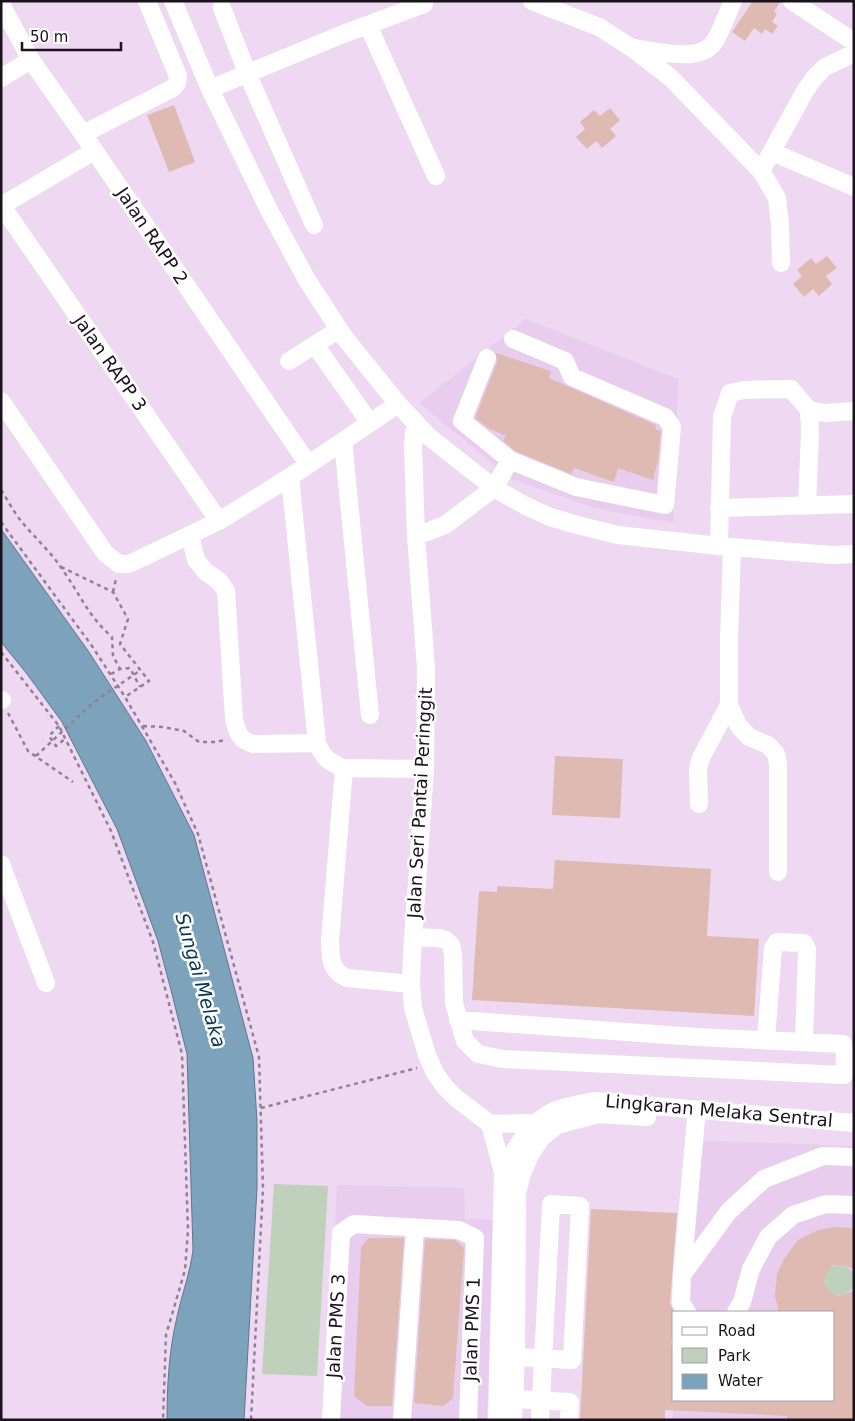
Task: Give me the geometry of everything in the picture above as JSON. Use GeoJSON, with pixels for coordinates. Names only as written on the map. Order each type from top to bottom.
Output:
{"type":"FeatureCollection","features":[{"type":"Feature","properties":{"kind":"street"},"geometry":{"type":"LineString","coordinates":[[84,134],[173,88],[177,83],[178,76],[147,1]]}},
{"type":"Feature","properties":{"kind":"street"},"geometry":{"type":"LineString","coordinates":[[173,1],[210,89],[307,280],[338,330],[398,404],[428,436],[494,488],[550,517],[581,526],[618,535],[725,547],[832,555],[854,554]]}},
{"type":"Feature","properties":{"kind":"street"},"geometry":{"type":"LineString","coordinates":[[532,1],[598,27],[632,48],[671,78],[761,170],[777,198],[781,263]]}},
{"type":"Feature","properties":{"kind":"street"},"geometry":{"type":"LineString","coordinates":[[632,48],[688,54],[706,51],[714,42],[733,1]]}},
{"type":"Feature","properties":{"kind":"street"},"geometry":{"type":"LineString","coordinates":[[792,1],[854,42]]}},
{"type":"Feature","properties":{"kind":"street","name":"Jalan RAPP 2"},"geometry":{"type":"LineString","coordinates":[[1,4],[31,60],[84,134],[308,464]]}},
{"type":"Feature","properties":{"kind":"street"},"geometry":{"type":"LineString","coordinates":[[210,89],[424,4]]}},
{"type":"Feature","properties":{"kind":"street"},"geometry":{"type":"LineString","coordinates":[[222,8],[248,75],[314,225]]}},
{"type":"Feature","properties":{"kind":"street"},"geometry":{"type":"LineString","coordinates":[[368,25],[436,176]]}},
{"type":"Feature","properties":{"kind":"street"},"geometry":{"type":"LineString","coordinates":[[761,170],[805,90],[814,78],[825,67],[854,52]]}},
{"type":"Feature","properties":{"kind":"street"},"geometry":{"type":"LineString","coordinates":[[1,78],[31,60]]}},
{"type":"Feature","properties":{"kind":"street"},"geometry":{"type":"LineString","coordinates":[[1,206],[94,151]]}},
{"type":"Feature","properties":{"kind":"street"},"geometry":{"type":"LineString","coordinates":[[772,152],[854,188]]}},
{"type":"Feature","properties":{"kind":"street","name":"Jalan RAPP 3"},"geometry":{"type":"LineString","coordinates":[[1,206],[219,521]]}},
{"type":"Feature","properties":{"kind":"street"},"geometry":{"type":"LineString","coordinates":[[289,361],[338,330]]}},
{"type":"Feature","properties":{"kind":"street"},"geometry":{"type":"LineString","coordinates":[[487,358],[462,421],[510,460],[576,487],[665,505],[672,427],[665,417],[572,377],[565,361],[513,339]]}},
{"type":"Feature","properties":{"kind":"street"},"geometry":{"type":"LineString","coordinates":[[315,345],[370,422]]}},
{"type":"Feature","properties":{"kind":"street"},"geometry":{"type":"LineString","coordinates":[[778,872],[778,764],[776,754],[768,745],[743,731],[730,705],[729,607],[725,547],[719,508],[722,418],[730,393],[744,390],[791,389],[809,410],[807,506]]}},
{"type":"Feature","properties":{"kind":"street"},"geometry":{"type":"LineString","coordinates":[[1,401],[105,554],[119,564],[128,564],[219,521],[290,477],[398,404]]}},
{"type":"Feature","properties":{"kind":"street"},"geometry":{"type":"LineString","coordinates":[[809,410],[826,413],[854,410]]}},
{"type":"Feature","properties":{"kind":"street","name":"Jalan Seri Pantai Peringgit"},"geometry":{"type":"LineString","coordinates":[[419,427],[414,432],[413,438],[416,536],[426,668],[425,769],[411,984],[419,1030],[435,1073],[456,1098],[490,1124]]}},
{"type":"Feature","properties":{"kind":"street"},"geometry":{"type":"LineString","coordinates":[[343,441],[370,715]]}},
{"type":"Feature","properties":{"kind":"street"},"geometry":{"type":"LineString","coordinates":[[416,536],[445,525],[494,488],[510,460]]}},
{"type":"Feature","properties":{"kind":"street"},"geometry":{"type":"LineString","coordinates":[[290,477],[316,743],[322,756],[331,763],[344,768],[425,769]]}},
{"type":"Feature","properties":{"kind":"street"},"geometry":{"type":"LineString","coordinates":[[719,508],[854,504]]}},
{"type":"Feature","properties":{"kind":"street"},"geometry":{"type":"LineString","coordinates":[[190,535],[196,560],[206,572],[219,581],[226,591],[234,719],[240,737],[246,742],[254,744],[316,743]]}},
{"type":"Feature","properties":{"kind":"street"},"geometry":{"type":"LineString","coordinates":[[699,804],[698,771],[700,760],[730,705]]}},
{"type":"Feature","properties":{"kind":"street"},"geometry":{"type":"LineString","coordinates":[[344,768],[330,941],[332,967],[339,975],[346,978],[411,984]]}},
{"type":"Feature","properties":{"kind":"street"},"geometry":{"type":"LineString","coordinates":[[1,864],[46,983]]}},
{"type":"Feature","properties":{"kind":"street"},"geometry":{"type":"LineString","coordinates":[[413,937],[439,938],[446,940],[451,946],[454,1003],[458,1020],[465,1042],[478,1054],[503,1059],[844,1075],[846,1055],[842,1044],[458,1020]]}},
{"type":"Feature","properties":{"kind":"street"},"geometry":{"type":"LineString","coordinates":[[766,1040],[773,948],[777,942],[804,943],[807,949],[804,1042]]}},
{"type":"Feature","properties":{"kind":"street","name":"Lingkaran Melaka Sentral"},"geometry":{"type":"LineString","coordinates":[[497,1420],[504,1172],[518,1143],[536,1123],[557,1110],[595,1101],[854,1123]]}},
{"type":"Feature","properties":{"kind":"street","name":"Lingkaran Melaka Sentral"},"geometry":{"type":"LineString","coordinates":[[514,1420],[517,1194],[521,1176],[530,1155],[541,1138],[557,1125],[599,1114],[696,1119],[854,1135]]}},
{"type":"Feature","properties":{"kind":"street"},"geometry":{"type":"LineString","coordinates":[[686,1311],[681,1303],[682,1275],[696,1119]]}},
{"type":"Feature","properties":{"kind":"street"},"geometry":{"type":"LineString","coordinates":[[504,1172],[490,1124],[536,1123]]}},
{"type":"Feature","properties":{"kind":"street"},"geometry":{"type":"LineString","coordinates":[[682,1275],[729,1211],[764,1179],[822,1156],[854,1157]]}},
{"type":"Feature","properties":{"kind":"street"},"geometry":{"type":"LineString","coordinates":[[516,1357],[543,1358],[572,1360],[580,1206],[551,1204],[543,1358],[540,1420]]}},
{"type":"Feature","properties":{"kind":"street"},"geometry":{"type":"LineString","coordinates":[[737,1311],[742,1302],[751,1270],[768,1237],[793,1215],[826,1204],[854,1205]]}},
{"type":"Feature","properties":{"kind":"street","name":"Jalan PMS 3"},"geometry":{"type":"LineString","coordinates":[[331,1420],[341,1233],[354,1224],[415,1228]]}},
{"type":"Feature","properties":{"kind":"street"},"geometry":{"type":"LineString","coordinates":[[402,1420],[415,1228]]}},
{"type":"Feature","properties":{"kind":"street","name":"Jalan PMS 1"},"geometry":{"type":"LineString","coordinates":[[415,1228],[459,1230],[475,1238],[468,1420]]}},
{"type":"Feature","properties":{"kind":"street"},"geometry":{"type":"LineString","coordinates":[[515,1399],[570,1402],[569,1420]]}},
{"type":"Feature","properties":{"kind":"path"},"geometry":{"type":"LineString","coordinates":[[1,490],[20,521],[61,567],[98,626],[112,637],[113,656],[120,669]]}},
{"type":"Feature","properties":{"kind":"path"},"geometry":{"type":"LineString","coordinates":[[1,522],[126,697],[175,783],[198,834],[259,1057],[263,1188],[251,1420]]}},
{"type":"Feature","properties":{"kind":"path"},"geometry":{"type":"LineString","coordinates":[[61,567],[113,592],[128,618],[120,644],[149,681],[126,697]]}},
{"type":"Feature","properties":{"kind":"path"},"geometry":{"type":"LineString","coordinates":[[1,652],[59,726],[111,831],[153,942],[182,1054],[188,1230],[185,1270],[166,1335],[163,1420]]}},
{"type":"Feature","properties":{"kind":"path"},"geometry":{"type":"LineString","coordinates":[[111,674],[120,669],[130,668],[140,687]]}},
{"type":"Feature","properties":{"kind":"path"},"geometry":{"type":"LineString","coordinates":[[36,756],[94,702],[141,670]]}},
{"type":"Feature","properties":{"kind":"path"},"geometry":{"type":"LineString","coordinates":[[2,700],[28,751],[74,782]]}},
{"type":"Feature","properties":{"kind":"path"},"geometry":{"type":"LineString","coordinates":[[59,726],[49,736],[56,746],[66,738]]}},
{"type":"Feature","properties":{"kind":"path"},"geometry":{"type":"LineString","coordinates":[[142,726],[184,731],[199,742],[214,742],[240,737]]}},
{"type":"Feature","properties":{"kind":"path"},"geometry":{"type":"LineString","coordinates":[[260,1108],[431,1064]]}},
{"type":"Feature","properties":{"kind":"shaded area"},"geometry":{"type":"Polygon","coordinates":[[[526,319],[678,379],[673,523],[594,508],[512,479],[419,403],[526,319]]]}},
{"type":"Feature","properties":{"kind":"shaded area"},"geometry":{"type":"Polygon","coordinates":[[[689,1140],[854,1146],[854,1420],[672,1420],[673,1401],[835,1401],[835,1311],[678,1311],[689,1140]]]}},
{"type":"Feature","properties":{"kind":"shaded area"},"geometry":{"type":"Polygon","coordinates":[[[337,1185],[464,1188],[465,1219],[494,1220],[487,1420],[326,1420],[337,1185]]]}},
{"type":"Feature","properties":{"kind":"green space"},"geometry":{"type":"Polygon","coordinates":[[[274,1184],[328,1186],[317,1376],[262,1374],[274,1184]]]}},
{"type":"Feature","properties":{"kind":"green space"},"geometry":{"type":"Polygon","coordinates":[[[839,1265],[850,1269],[854,1280],[850,1291],[839,1295],[828,1291],[824,1280],[828,1269],[839,1265]]]}},
{"type":"Feature","properties":{"kind":"water","name":"Sungai Melaka"},"geometry":{"type":"Polygon","coordinates":[[[1,529],[89,652],[146,741],[194,835],[253,1058],[257,1121],[257,1188],[244,1420],[167,1420],[170,1355],[193,1250],[187,1054],[158,941],[117,829],[62,722],[1,642],[1,529]]]}},
{"type":"Feature","properties":{"kind":"building"},"geometry":{"type":"Polygon","coordinates":[[[753,1],[781,1],[774,11],[777,14],[772,22],[778,26],[772,34],[765,29],[762,34],[754,28],[745,41],[732,32],[753,1]]]}},
{"type":"Feature","properties":{"kind":"building"},"geometry":{"type":"Polygon","coordinates":[[[174,105],[195,162],[169,172],[147,115],[174,105]]]}},
{"type":"Feature","properties":{"kind":"building"},"geometry":{"type":"Polygon","coordinates":[[[610,108],[620,120],[610,129],[616,136],[602,148],[596,141],[587,149],[576,137],[585,129],[580,122],[594,110],[600,116],[610,108]]]}},
{"type":"Feature","properties":{"kind":"building"},"geometry":{"type":"Polygon","coordinates":[[[827,256],[837,268],[826,276],[832,284],[819,296],[813,289],[804,297],[793,284],[802,276],[797,270],[811,258],[816,264],[827,256]]]}},
{"type":"Feature","properties":{"kind":"building"},"geometry":{"type":"Polygon","coordinates":[[[496,353],[551,371],[549,378],[656,425],[655,429],[661,431],[658,460],[653,480],[618,468],[614,482],[574,468],[571,474],[515,451],[503,441],[506,436],[488,428],[475,418],[497,362],[496,353]]]}},
{"type":"Feature","properties":{"kind":"building"},"geometry":{"type":"Polygon","coordinates":[[[555,756],[623,759],[620,818],[552,815],[555,756]]]}},
{"type":"Feature","properties":{"kind":"building"},"geometry":{"type":"Polygon","coordinates":[[[555,860],[711,869],[707,936],[759,939],[754,1016],[472,1000],[479,891],[497,892],[497,886],[553,889],[555,860]]]}},
{"type":"Feature","properties":{"kind":"building"},"geometry":{"type":"Polygon","coordinates":[[[591,1209],[677,1213],[670,1303],[673,1310],[671,1346],[672,1401],[835,1401],[835,1311],[779,1311],[775,1296],[777,1273],[784,1259],[798,1240],[818,1230],[835,1227],[854,1228],[854,1269],[844,1265],[833,1265],[826,1273],[824,1283],[829,1291],[838,1296],[854,1291],[854,1420],[787,1420],[787,1416],[665,1410],[665,1420],[580,1420],[591,1209]]]}},
{"type":"Feature","properties":{"kind":"building"},"geometry":{"type":"Polygon","coordinates":[[[369,1238],[404,1238],[392,1406],[367,1406],[354,1396],[361,1247],[369,1238]]]}},
{"type":"Feature","properties":{"kind":"building"},"geometry":{"type":"Polygon","coordinates":[[[425,1239],[455,1240],[464,1248],[453,1398],[443,1406],[414,1403],[425,1239]]]}}]}
